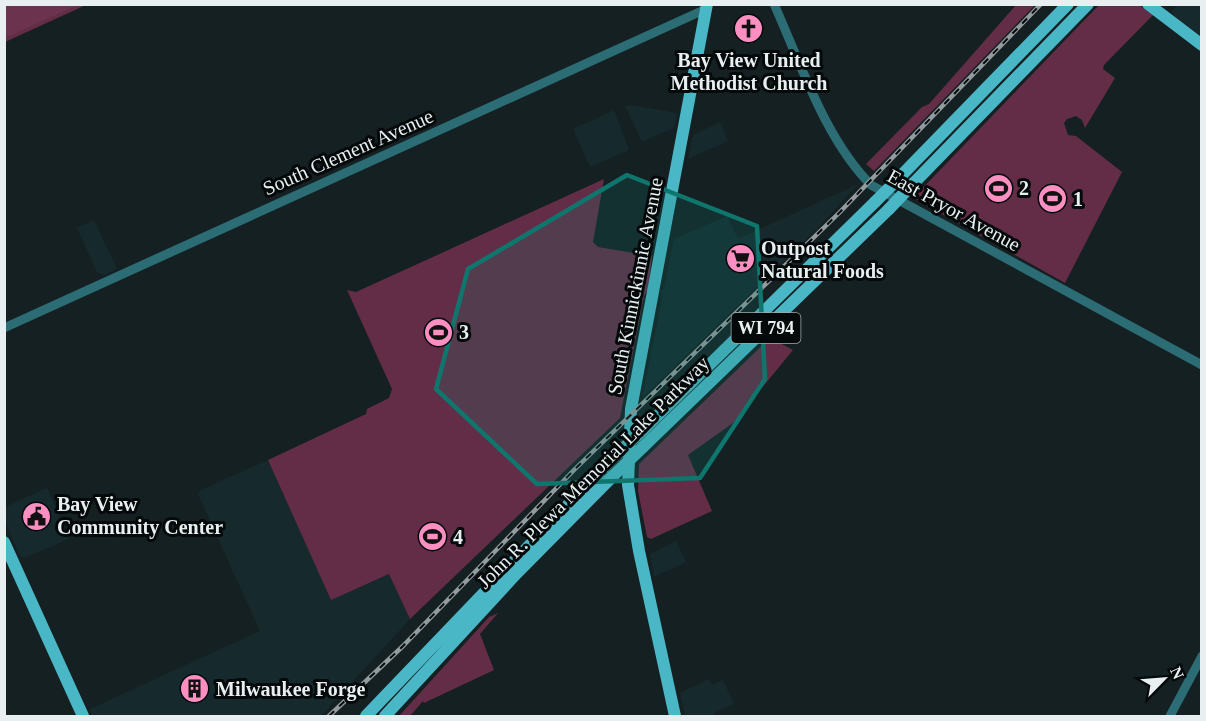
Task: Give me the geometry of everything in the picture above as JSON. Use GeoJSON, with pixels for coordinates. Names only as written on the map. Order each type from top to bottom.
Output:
{"type":"FeatureCollection","features":[{"type":"Feature","properties":{"kind":"main road","name":"John R. Plewa Memorial Lake Parkway"},"geometry":{"type":"LineString","coordinates":[[366,717],[614,457],[875,202],[1068,4]]}},
{"type":"Feature","properties":{"kind":"main road","name":"John R. Plewa Memorial Lake Parkway"},"geometry":{"type":"LineString","coordinates":[[385,717],[517,573],[613,476],[889,209],[1088,4]]}},
{"type":"Feature","properties":{"kind":"main road"},"geometry":{"type":"LineString","coordinates":[[1148,4],[1202,45]]}},
{"type":"Feature","properties":{"kind":"main road","name":"South Kinnickinnic Avenue"},"geometry":{"type":"LineString","coordinates":[[675,717],[639,551],[628,484],[629,445],[631,409],[707,7]]}},
{"type":"Feature","properties":{"kind":"main road"},"geometry":{"type":"LineString","coordinates":[[4,542],[83,717]]}},
{"type":"Feature","properties":{"kind":"street","name":"East Pryor Avenue"},"geometry":{"type":"LineString","coordinates":[[774,4],[837,144],[852,166],[871,185],[1202,365]]}},
{"type":"Feature","properties":{"kind":"street","name":"South Clement Avenue"},"geometry":{"type":"LineString","coordinates":[[4,328],[707,7]]}},
{"type":"Feature","properties":{"kind":"street"},"geometry":{"type":"LineString","coordinates":[[1170,717],[1202,656]]}},
{"type":"Feature","properties":{"kind":"highlighted area"},"geometry":{"type":"Polygon","coordinates":[[[627,175],[757,226],[765,379],[700,478],[537,484],[436,389],[468,269],[627,175]]]}},
{"type":"Feature","properties":{"kind":"shaded area"},"geometry":{"type":"Polygon","coordinates":[[[5,4],[86,5],[5,42],[5,4]]]}},
{"type":"Feature","properties":{"kind":"shaded area"},"geometry":{"type":"Polygon","coordinates":[[[5,4],[78,4],[78,5],[5,38],[5,4]]]}},
{"type":"Feature","properties":{"kind":"shaded area"},"geometry":{"type":"Polygon","coordinates":[[[1177,4],[1201,5],[1201,36],[1173,15],[1172,11],[1177,4]]]}},
{"type":"Feature","properties":{"kind":"shaded area"},"geometry":{"type":"Polygon","coordinates":[[[1016,5],[1035,5],[874,171],[866,164],[922,107],[929,104],[1016,5]]]}},
{"type":"Feature","properties":{"kind":"shaded area"},"geometry":{"type":"Polygon","coordinates":[[[1099,5],[1139,5],[1153,15],[1104,65],[1103,69],[1115,78],[1085,128],[1082,120],[1076,116],[1067,119],[1064,123],[1068,135],[1076,136],[1122,172],[1065,283],[913,198],[1099,5]]]}},
{"type":"Feature","properties":{"kind":"shaded area"},"geometry":{"type":"Polygon","coordinates":[[[625,106],[677,113],[674,128],[642,142],[625,106]]]}},
{"type":"Feature","properties":{"kind":"shaded area"},"geometry":{"type":"Polygon","coordinates":[[[614,110],[629,150],[590,167],[573,129],[614,110]]]}},
{"type":"Feature","properties":{"kind":"shaded area"},"geometry":{"type":"Polygon","coordinates":[[[720,122],[728,141],[688,159],[693,135],[720,122]]]}},
{"type":"Feature","properties":{"kind":"shaded area"},"geometry":{"type":"Polygon","coordinates":[[[604,179],[593,242],[598,247],[652,256],[648,289],[644,296],[620,418],[410,619],[389,574],[331,600],[268,460],[366,414],[367,409],[389,398],[392,389],[347,290],[356,292],[604,179]]]}},
{"type":"Feature","properties":{"kind":"shaded area"},"geometry":{"type":"Polygon","coordinates":[[[858,184],[818,228],[642,398],[662,300],[661,291],[664,289],[674,239],[727,216],[738,239],[858,184]]]}},
{"type":"Feature","properties":{"kind":"shaded area"},"geometry":{"type":"Polygon","coordinates":[[[94,220],[117,269],[104,275],[97,272],[77,228],[94,220]]]}},
{"type":"Feature","properties":{"kind":"shaded area"},"geometry":{"type":"Polygon","coordinates":[[[770,338],[793,350],[733,423],[688,455],[712,511],[651,539],[647,537],[638,491],[639,464],[770,338]]]}},
{"type":"Feature","properties":{"kind":"shaded area"},"geometry":{"type":"Polygon","coordinates":[[[268,460],[331,599],[390,574],[410,619],[321,716],[93,716],[90,709],[260,631],[198,494],[201,490],[268,460]]]}},
{"type":"Feature","properties":{"kind":"shaded area"},"geometry":{"type":"Polygon","coordinates":[[[47,488],[69,539],[24,558],[20,556],[5,522],[5,507],[47,488]]]}},
{"type":"Feature","properties":{"kind":"shaded area"},"geometry":{"type":"Polygon","coordinates":[[[676,541],[686,562],[654,577],[650,554],[676,541]]]}},
{"type":"Feature","properties":{"kind":"shaded area"},"geometry":{"type":"Polygon","coordinates":[[[498,613],[480,634],[494,670],[424,703],[423,701],[410,716],[399,716],[489,617],[498,613]]]}},
{"type":"Feature","properties":{"kind":"shaded area"},"geometry":{"type":"Polygon","coordinates":[[[709,679],[712,685],[723,680],[734,704],[714,713],[715,716],[685,716],[680,693],[709,679]]]}},
{"type":"Feature","properties":{"kind":"railway"},"geometry":{"type":"LineString","coordinates":[[329,716],[403,646],[575,469],[839,213],[1041,4]]}},
{"type":"Feature","properties":{"kind":"place","name":"Bay View United Methodist Church"},"geometry":{"type":"Point","coordinates":[749,29]}},
{"type":"Feature","properties":{"kind":"place","name":"2"},"geometry":{"type":"Point","coordinates":[998,188]}},
{"type":"Feature","properties":{"kind":"place","name":"1"},"geometry":{"type":"Point","coordinates":[1052,199]}},
{"type":"Feature","properties":{"kind":"place","name":"Outpost Natural Foods"},"geometry":{"type":"Point","coordinates":[740,259]}},
{"type":"Feature","properties":{"kind":"place","name":"3"},"geometry":{"type":"Point","coordinates":[438,332]}},
{"type":"Feature","properties":{"kind":"place","name":"Bay View Community Center"},"geometry":{"type":"Point","coordinates":[36,516]}},
{"type":"Feature","properties":{"kind":"place","name":"4"},"geometry":{"type":"Point","coordinates":[432,537]}},
{"type":"Feature","properties":{"kind":"place","name":"Milwaukee Forge"},"geometry":{"type":"Point","coordinates":[195,689]}}]}
